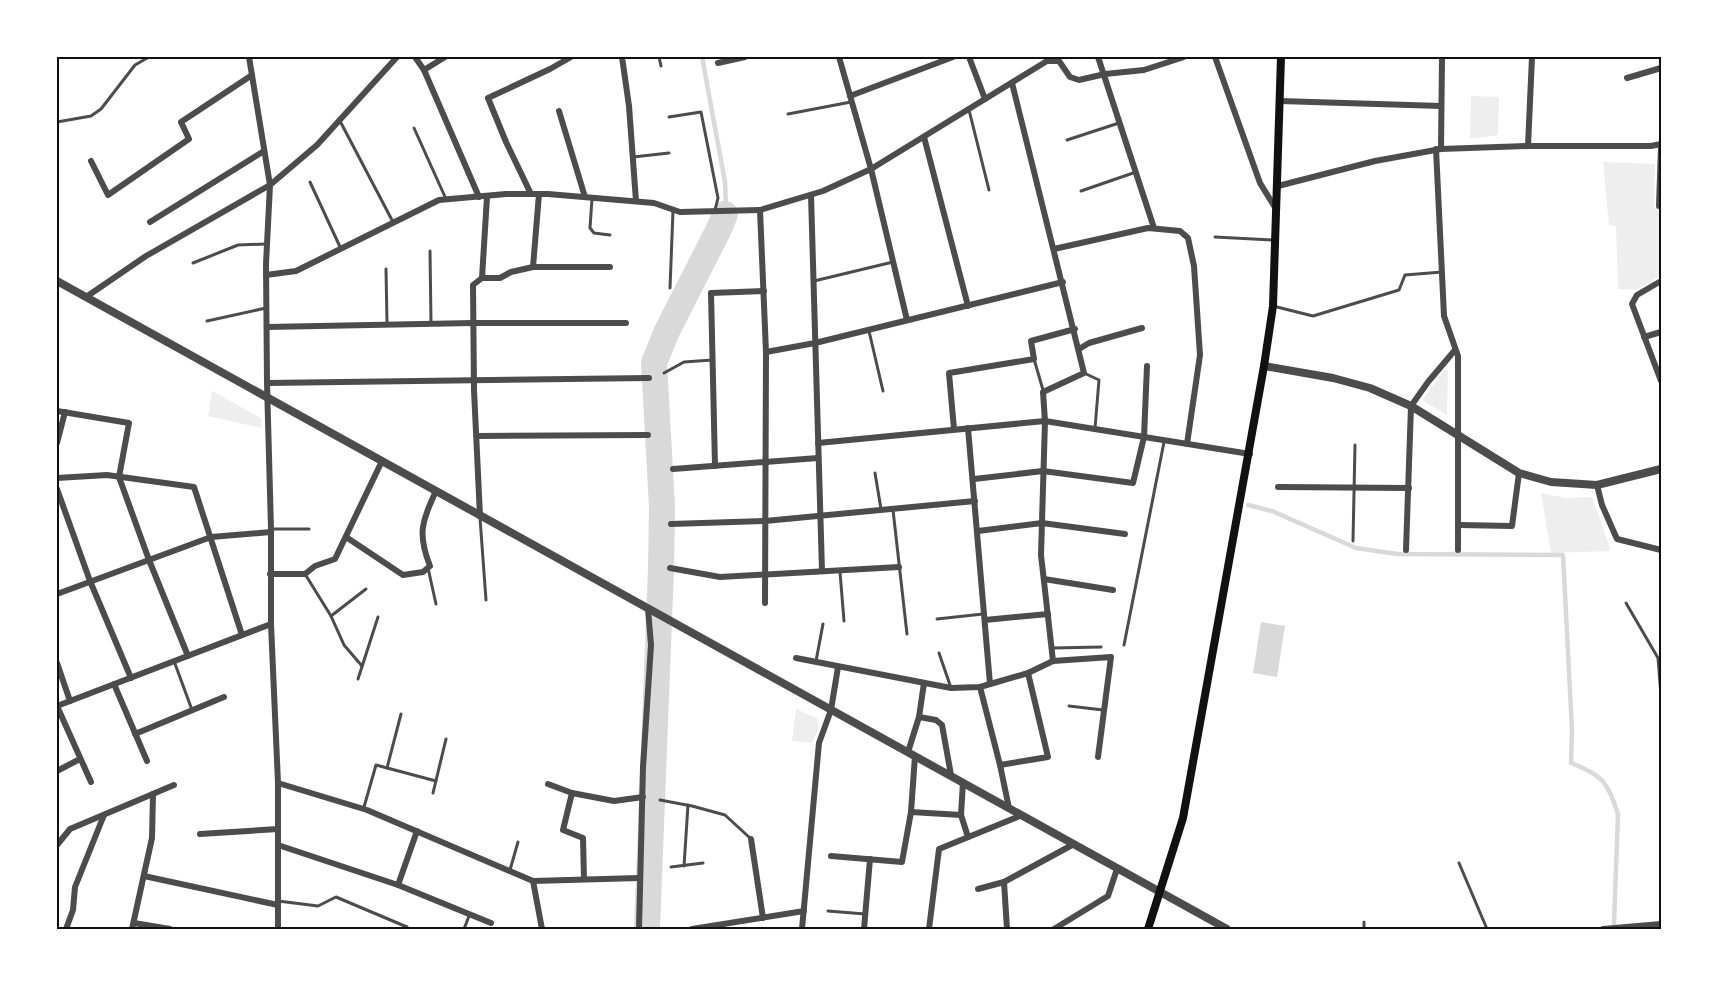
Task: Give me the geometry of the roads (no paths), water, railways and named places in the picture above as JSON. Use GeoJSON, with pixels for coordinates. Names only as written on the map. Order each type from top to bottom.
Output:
{"type":"FeatureCollection","features":[{"type":"Feature","properties":{"kind":"main road"},"geometry":{"type":"LineString","coordinates":[[1148,929],[1183,818],[1264,366],[1273,306],[1281,57]]}},
{"type":"Feature","properties":{"kind":"street"},"geometry":{"type":"LineString","coordinates":[[249,57],[270,185],[266,308],[271,624],[278,783],[278,929]]}},
{"type":"Feature","properties":{"kind":"street"},"geometry":{"type":"LineString","coordinates":[[86,297],[146,256],[270,185],[317,145],[397,57]]}},
{"type":"Feature","properties":{"kind":"street"},"geometry":{"type":"LineString","coordinates":[[416,57],[424,70],[479,197]]}},
{"type":"Feature","properties":{"kind":"street"},"geometry":{"type":"LineString","coordinates":[[424,70],[445,57]]}},
{"type":"Feature","properties":{"kind":"street"},"geometry":{"type":"LineString","coordinates":[[531,194],[488,98],[571,57]]}},
{"type":"Feature","properties":{"kind":"street"},"geometry":{"type":"LineString","coordinates":[[622,57],[629,106],[636,201]]}},
{"type":"Feature","properties":{"kind":"street"},"geometry":{"type":"LineString","coordinates":[[718,63],[745,57]]}},
{"type":"Feature","properties":{"kind":"street"},"geometry":{"type":"LineString","coordinates":[[839,57],[871,169],[907,321]]}},
{"type":"Feature","properties":{"kind":"street"},"geometry":{"type":"LineString","coordinates":[[851,99],[953,57]]}},
{"type":"Feature","properties":{"kind":"street"},"geometry":{"type":"LineString","coordinates":[[969,57],[985,99]]}},
{"type":"Feature","properties":{"kind":"street"},"geometry":{"type":"LineString","coordinates":[[1098,57],[1154,228]]}},
{"type":"Feature","properties":{"kind":"street"},"geometry":{"type":"LineString","coordinates":[[266,275],[296,271],[439,200],[446,199],[539,194],[654,203],[680,212],[760,210],[812,195],[871,169],[1047,62],[1059,61],[1070,77],[1079,80],[1105,74],[1144,70],[1184,57]]}},
{"type":"Feature","properties":{"kind":"street"},"geometry":{"type":"LineString","coordinates":[[1215,57],[1260,183],[1276,209]]}},
{"type":"Feature","properties":{"kind":"street"},"geometry":{"type":"LineString","coordinates":[[1442,57],[1438,149],[1444,316],[1458,356],[1458,550]]}},
{"type":"Feature","properties":{"kind":"street"},"geometry":{"type":"LineString","coordinates":[[1528,146],[1532,57]]}},
{"type":"Feature","properties":{"kind":"street"},"geometry":{"type":"LineString","coordinates":[[1627,78],[1661,68]]}},
{"type":"Feature","properties":{"kind":"street"},"geometry":{"type":"LineString","coordinates":[[91,161],[108,195],[189,139],[180,122],[252,75]]}},
{"type":"Feature","properties":{"kind":"street"},"geometry":{"type":"LineString","coordinates":[[1012,83],[1075,329],[1084,373],[1043,392],[1045,421],[1041,555],[1053,661]]}},
{"type":"Feature","properties":{"kind":"street"},"geometry":{"type":"LineString","coordinates":[[1280,101],[1441,106]]}},
{"type":"Feature","properties":{"kind":"street"},"geometry":{"type":"LineString","coordinates":[[559,111],[589,197]]}},
{"type":"Feature","properties":{"kind":"street"},"geometry":{"type":"LineString","coordinates":[[924,137],[968,306]]}},
{"type":"Feature","properties":{"kind":"street"},"geometry":{"type":"LineString","coordinates":[[1278,186],[1375,161],[1438,149],[1661,146],[1659,206],[1661,206]]}},
{"type":"Feature","properties":{"kind":"street"},"geometry":{"type":"LineString","coordinates":[[150,222],[264,151]]}},
{"type":"Feature","properties":{"kind":"street"},"geometry":{"type":"LineString","coordinates":[[533,267],[539,194]]}},
{"type":"Feature","properties":{"kind":"street"},"geometry":{"type":"LineString","coordinates":[[812,195],[822,571]]}},
{"type":"Feature","properties":{"kind":"street"},"geometry":{"type":"LineString","coordinates":[[482,278],[487,197]]}},
{"type":"Feature","properties":{"kind":"street"},"geometry":{"type":"LineString","coordinates":[[760,210],[766,352],[765,603]]}},
{"type":"Feature","properties":{"kind":"street"},"geometry":{"type":"LineString","coordinates":[[1054,249],[1154,228],[1180,231],[1188,238],[1194,267],[1200,355],[1187,444]]}},
{"type":"Feature","properties":{"kind":"street"},"geometry":{"type":"LineString","coordinates":[[480,516],[474,380],[473,285],[482,278],[500,278],[511,272],[533,267],[609,267]]}},
{"type":"Feature","properties":{"kind":"street"},"geometry":{"type":"LineString","coordinates":[[1661,280],[1637,296],[1632,304],[1661,381]]}},
{"type":"Feature","properties":{"kind":"street"},"geometry":{"type":"LineString","coordinates":[[57,281],[1227,929]]}},
{"type":"Feature","properties":{"kind":"street"},"geometry":{"type":"LineString","coordinates":[[766,352],[815,343],[1063,282]]}},
{"type":"Feature","properties":{"kind":"street"},"geometry":{"type":"LineString","coordinates":[[715,466],[711,293],[764,291]]}},
{"type":"Feature","properties":{"kind":"street"},"geometry":{"type":"LineString","coordinates":[[267,327],[627,323]]}},
{"type":"Feature","properties":{"kind":"street"},"geometry":{"type":"LineString","coordinates":[[1079,349],[1089,343],[1142,328]]}},
{"type":"Feature","properties":{"kind":"street"},"geometry":{"type":"LineString","coordinates":[[954,429],[949,373],[1034,359],[1031,341],[1075,329]]}},
{"type":"Feature","properties":{"kind":"street"},"geometry":{"type":"LineString","coordinates":[[1644,337],[1661,332]]}},
{"type":"Feature","properties":{"kind":"street"},"geometry":{"type":"LineString","coordinates":[[1406,550],[1411,406],[1455,350]]}},
{"type":"Feature","properties":{"kind":"street"},"geometry":{"type":"LineString","coordinates":[[974,479],[1043,471],[1133,483],[1144,437],[1147,366]]}},
{"type":"Feature","properties":{"kind":"street"},"geometry":{"type":"LineString","coordinates":[[1264,366],[1333,378],[1370,388],[1411,406],[1519,473],[1551,482],[1597,486],[1661,469]]}},
{"type":"Feature","properties":{"kind":"street"},"geometry":{"type":"LineString","coordinates":[[267,383],[649,378]]}},
{"type":"Feature","properties":{"kind":"street"},"geometry":{"type":"LineString","coordinates":[[57,411],[129,423],[119,477],[149,560],[188,656]]}},
{"type":"Feature","properties":{"kind":"street"},"geometry":{"type":"LineString","coordinates":[[57,443],[65,412]]}},
{"type":"Feature","properties":{"kind":"street"},"geometry":{"type":"LineString","coordinates":[[818,443],[1045,421],[1250,454]]}},
{"type":"Feature","properties":{"kind":"street"},"geometry":{"type":"LineString","coordinates":[[968,428],[990,684]]}},
{"type":"Feature","properties":{"kind":"street"},"geometry":{"type":"LineString","coordinates":[[477,436],[648,435]]}},
{"type":"Feature","properties":{"kind":"street"},"geometry":{"type":"LineString","coordinates":[[673,469],[818,458]]}},
{"type":"Feature","properties":{"kind":"street"},"geometry":{"type":"LineString","coordinates":[[270,574],[305,574],[315,566],[335,559],[382,461]]}},
{"type":"Feature","properties":{"kind":"street"},"geometry":{"type":"LineString","coordinates":[[1459,525],[1512,526],[1519,473]]}},
{"type":"Feature","properties":{"kind":"street"},"geometry":{"type":"LineString","coordinates":[[57,478],[107,475],[194,487],[242,635]]}},
{"type":"Feature","properties":{"kind":"street"},"geometry":{"type":"LineString","coordinates":[[1597,486],[1602,505],[1617,539],[1661,550]]}},
{"type":"Feature","properties":{"kind":"street"},"geometry":{"type":"LineString","coordinates":[[1278,487],[1409,488]]}},
{"type":"Feature","properties":{"kind":"street"},"geometry":{"type":"LineString","coordinates":[[57,489],[90,581],[131,678]]}},
{"type":"Feature","properties":{"kind":"street"},"geometry":{"type":"LineString","coordinates":[[346,537],[403,575],[423,572],[430,566],[421,532],[423,519],[436,491]]}},
{"type":"Feature","properties":{"kind":"street"},"geometry":{"type":"LineString","coordinates":[[671,524],[820,517],[975,501]]}},
{"type":"Feature","properties":{"kind":"street"},"geometry":{"type":"LineString","coordinates":[[978,531],[1042,523],[1125,534]]}},
{"type":"Feature","properties":{"kind":"street"},"geometry":{"type":"LineString","coordinates":[[57,594],[211,537],[271,531]]}},
{"type":"Feature","properties":{"kind":"street"},"geometry":{"type":"LineString","coordinates":[[670,568],[720,577],[899,567]]}},
{"type":"Feature","properties":{"kind":"street"},"geometry":{"type":"LineString","coordinates":[[1044,579],[1113,590]]}},
{"type":"Feature","properties":{"kind":"street"},"geometry":{"type":"LineString","coordinates":[[639,929],[642,797],[651,645],[650,610]]}},
{"type":"Feature","properties":{"kind":"street"},"geometry":{"type":"LineString","coordinates":[[985,617],[1047,614]]}},
{"type":"Feature","properties":{"kind":"street"},"geometry":{"type":"LineString","coordinates":[[91,782],[57,706],[271,624]]}},
{"type":"Feature","properties":{"kind":"street"},"geometry":{"type":"LineString","coordinates":[[796,658],[838,668],[951,688],[980,687],[1028,673],[1053,661],[1111,657],[1098,757]]}},
{"type":"Feature","properties":{"kind":"street"},"geometry":{"type":"LineString","coordinates":[[57,663],[70,701]]}},
{"type":"Feature","properties":{"kind":"street"},"geometry":{"type":"LineString","coordinates":[[802,929],[819,743],[831,710],[838,668]]}},
{"type":"Feature","properties":{"kind":"street"},"geometry":{"type":"LineString","coordinates":[[1000,765],[1048,757],[1028,673]]}},
{"type":"Feature","properties":{"kind":"street"},"geometry":{"type":"LineString","coordinates":[[831,856],[902,862],[911,812],[912,754],[924,683]]}},
{"type":"Feature","properties":{"kind":"street"},"geometry":{"type":"LineString","coordinates":[[114,684],[147,761]]}},
{"type":"Feature","properties":{"kind":"street"},"geometry":{"type":"LineString","coordinates":[[980,687],[1009,807]]}},
{"type":"Feature","properties":{"kind":"street"},"geometry":{"type":"LineString","coordinates":[[135,734],[224,697]]}},
{"type":"Feature","properties":{"kind":"street"},"geometry":{"type":"LineString","coordinates":[[919,717],[936,720],[942,725],[951,775]]}},
{"type":"Feature","properties":{"kind":"street"},"geometry":{"type":"LineString","coordinates":[[57,771],[80,759]]}},
{"type":"Feature","properties":{"kind":"street"},"geometry":{"type":"LineString","coordinates":[[963,782],[962,815],[968,837]]}},
{"type":"Feature","properties":{"kind":"street"},"geometry":{"type":"LineString","coordinates":[[278,783],[364,809],[533,881],[639,878]]}},
{"type":"Feature","properties":{"kind":"street"},"geometry":{"type":"LineString","coordinates":[[548,784],[572,793],[614,801],[642,797]]}},
{"type":"Feature","properties":{"kind":"street"},"geometry":{"type":"LineString","coordinates":[[57,845],[70,829],[174,785]]}},
{"type":"Feature","properties":{"kind":"street"},"geometry":{"type":"LineString","coordinates":[[572,793],[563,830],[583,838],[584,879]]}},
{"type":"Feature","properties":{"kind":"street"},"geometry":{"type":"LineString","coordinates":[[153,794],[152,838],[133,926],[170,929]]}},
{"type":"Feature","properties":{"kind":"street"},"geometry":{"type":"LineString","coordinates":[[911,812],[962,815]]}},
{"type":"Feature","properties":{"kind":"street"},"geometry":{"type":"LineString","coordinates":[[66,929],[73,910],[75,887],[104,815]]}},
{"type":"Feature","properties":{"kind":"street"},"geometry":{"type":"LineString","coordinates":[[929,929],[939,849],[1022,815]]}},
{"type":"Feature","properties":{"kind":"street"},"geometry":{"type":"LineString","coordinates":[[200,834],[278,829]]}},
{"type":"Feature","properties":{"kind":"street"},"geometry":{"type":"LineString","coordinates":[[398,885],[417,831]]}},
{"type":"Feature","properties":{"kind":"street"},"geometry":{"type":"LineString","coordinates":[[751,839],[763,918]]}},
{"type":"Feature","properties":{"kind":"street"},"geometry":{"type":"LineString","coordinates":[[978,889],[1004,882],[1074,844]]}},
{"type":"Feature","properties":{"kind":"street"},"geometry":{"type":"LineString","coordinates":[[278,845],[398,885],[491,923]]}},
{"type":"Feature","properties":{"kind":"street"},"geometry":{"type":"LineString","coordinates":[[864,929],[870,859]]}},
{"type":"Feature","properties":{"kind":"street"},"geometry":{"type":"LineString","coordinates":[[1054,929],[1108,896],[1118,869]]}},
{"type":"Feature","properties":{"kind":"street"},"geometry":{"type":"LineString","coordinates":[[144,876],[278,903]]}},
{"type":"Feature","properties":{"kind":"street"},"geometry":{"type":"LineString","coordinates":[[533,881],[542,929]]}},
{"type":"Feature","properties":{"kind":"street"},"geometry":{"type":"LineString","coordinates":[[1004,882],[1007,929]]}},
{"type":"Feature","properties":{"kind":"street"},"geometry":{"type":"LineString","coordinates":[[693,929],[804,911]]}},
{"type":"Feature","properties":{"kind":"street"},"geometry":{"type":"LineString","coordinates":[[1603,929],[1661,924]]}},
{"type":"Feature","properties":{"kind":"lane"},"geometry":{"type":"LineString","coordinates":[[57,122],[91,116],[101,109],[135,65],[149,57]]}},
{"type":"Feature","properties":{"kind":"lane"},"geometry":{"type":"LineString","coordinates":[[659,57],[661,66]]}},
{"type":"Feature","properties":{"kind":"lane"},"geometry":{"type":"LineString","coordinates":[[788,114],[851,99]]}},
{"type":"Feature","properties":{"kind":"lane"},"geometry":{"type":"LineString","coordinates":[[969,109],[989,190]]}},
{"type":"Feature","properties":{"kind":"lane"},"geometry":{"type":"LineString","coordinates":[[669,117],[701,112],[718,198],[715,210]]}},
{"type":"Feature","properties":{"kind":"lane"},"geometry":{"type":"LineString","coordinates":[[340,120],[393,223]]}},
{"type":"Feature","properties":{"kind":"lane"},"geometry":{"type":"LineString","coordinates":[[1067,140],[1120,123]]}},
{"type":"Feature","properties":{"kind":"lane"},"geometry":{"type":"LineString","coordinates":[[414,128],[446,199]]}},
{"type":"Feature","properties":{"kind":"lane"},"geometry":{"type":"LineString","coordinates":[[633,157],[669,153]]}},
{"type":"Feature","properties":{"kind":"lane"},"geometry":{"type":"LineString","coordinates":[[1081,191],[1136,172]]}},
{"type":"Feature","properties":{"kind":"lane"},"geometry":{"type":"LineString","coordinates":[[310,182],[341,249]]}},
{"type":"Feature","properties":{"kind":"lane"},"geometry":{"type":"LineString","coordinates":[[589,197],[590,228],[594,233],[610,235]]}},
{"type":"Feature","properties":{"kind":"lane"},"geometry":{"type":"LineString","coordinates":[[670,288],[673,209]]}},
{"type":"Feature","properties":{"kind":"lane"},"geometry":{"type":"LineString","coordinates":[[1215,237],[1275,240]]}},
{"type":"Feature","properties":{"kind":"lane"},"geometry":{"type":"LineString","coordinates":[[193,263],[238,245],[267,244]]}},
{"type":"Feature","properties":{"kind":"lane"},"geometry":{"type":"LineString","coordinates":[[430,251],[431,324]]}},
{"type":"Feature","properties":{"kind":"lane"},"geometry":{"type":"LineString","coordinates":[[814,281],[893,262]]}},
{"type":"Feature","properties":{"kind":"lane"},"geometry":{"type":"LineString","coordinates":[[386,269],[387,325]]}},
{"type":"Feature","properties":{"kind":"lane"},"geometry":{"type":"LineString","coordinates":[[1273,306],[1313,316],[1400,290],[1406,275],[1442,272]]}},
{"type":"Feature","properties":{"kind":"lane"},"geometry":{"type":"LineString","coordinates":[[207,321],[266,308]]}},
{"type":"Feature","properties":{"kind":"lane"},"geometry":{"type":"LineString","coordinates":[[869,330],[883,391]]}},
{"type":"Feature","properties":{"kind":"lane"},"geometry":{"type":"LineString","coordinates":[[1034,359],[1043,392]]}},
{"type":"Feature","properties":{"kind":"lane"},"geometry":{"type":"LineString","coordinates":[[664,373],[684,362],[712,360]]}},
{"type":"Feature","properties":{"kind":"lane"},"geometry":{"type":"LineString","coordinates":[[1084,373],[1099,380],[1095,429]]}},
{"type":"Feature","properties":{"kind":"lane"},"geometry":{"type":"LineString","coordinates":[[1124,645],[1165,440]]}},
{"type":"Feature","properties":{"kind":"lane"},"geometry":{"type":"LineString","coordinates":[[1353,541],[1355,445]]}},
{"type":"Feature","properties":{"kind":"lane"},"geometry":{"type":"LineString","coordinates":[[875,472],[881,511]]}},
{"type":"Feature","properties":{"kind":"lane"},"geometry":{"type":"LineString","coordinates":[[892,510],[907,634]]}},
{"type":"Feature","properties":{"kind":"lane"},"geometry":{"type":"LineString","coordinates":[[480,516],[486,600]]}},
{"type":"Feature","properties":{"kind":"lane"},"geometry":{"type":"LineString","coordinates":[[271,531],[309,529]]}},
{"type":"Feature","properties":{"kind":"lane"},"geometry":{"type":"LineString","coordinates":[[428,568],[436,604]]}},
{"type":"Feature","properties":{"kind":"lane"},"geometry":{"type":"LineString","coordinates":[[840,570],[844,621]]}},
{"type":"Feature","properties":{"kind":"lane"},"geometry":{"type":"LineString","coordinates":[[305,574],[331,616],[344,645],[363,666]]}},
{"type":"Feature","properties":{"kind":"lane"},"geometry":{"type":"LineString","coordinates":[[331,616],[366,589]]}},
{"type":"Feature","properties":{"kind":"lane"},"geometry":{"type":"LineString","coordinates":[[1626,603],[1658,658],[1661,696]]}},
{"type":"Feature","properties":{"kind":"lane"},"geometry":{"type":"LineString","coordinates":[[358,679],[378,617]]}},
{"type":"Feature","properties":{"kind":"lane"},"geometry":{"type":"LineString","coordinates":[[937,619],[985,617]]}},
{"type":"Feature","properties":{"kind":"lane"},"geometry":{"type":"LineString","coordinates":[[816,662],[823,624]]}},
{"type":"Feature","properties":{"kind":"lane"},"geometry":{"type":"LineString","coordinates":[[1051,648],[1101,647]]}},
{"type":"Feature","properties":{"kind":"lane"},"geometry":{"type":"LineString","coordinates":[[939,652],[951,688]]}},
{"type":"Feature","properties":{"kind":"lane"},"geometry":{"type":"LineString","coordinates":[[174,662],[192,710]]}},
{"type":"Feature","properties":{"kind":"lane"},"geometry":{"type":"LineString","coordinates":[[1069,706],[1104,711]]}},
{"type":"Feature","properties":{"kind":"lane"},"geometry":{"type":"LineString","coordinates":[[387,768],[401,714]]}},
{"type":"Feature","properties":{"kind":"lane"},"geometry":{"type":"LineString","coordinates":[[433,793],[446,739]]}},
{"type":"Feature","properties":{"kind":"lane"},"geometry":{"type":"LineString","coordinates":[[364,809],[376,765],[436,781]]}},
{"type":"Feature","properties":{"kind":"lane"},"geometry":{"type":"LineString","coordinates":[[660,800],[724,815],[751,839]]}},
{"type":"Feature","properties":{"kind":"lane"},"geometry":{"type":"LineString","coordinates":[[684,866],[688,805]]}},
{"type":"Feature","properties":{"kind":"lane"},"geometry":{"type":"LineString","coordinates":[[510,870],[518,842]]}},
{"type":"Feature","properties":{"kind":"lane"},"geometry":{"type":"LineString","coordinates":[[1459,863],[1486,929]]}},
{"type":"Feature","properties":{"kind":"lane"},"geometry":{"type":"LineString","coordinates":[[671,867],[703,864]]}},
{"type":"Feature","properties":{"kind":"lane"},"geometry":{"type":"LineString","coordinates":[[278,903],[318,906],[336,897],[407,927],[406,929]]}},
{"type":"Feature","properties":{"kind":"lane"},"geometry":{"type":"LineString","coordinates":[[828,911],[865,914]]}},
{"type":"Feature","properties":{"kind":"lane"},"geometry":{"type":"LineString","coordinates":[[464,929],[470,914]]}},
{"type":"Feature","properties":{"kind":"lane"},"geometry":{"type":"LineString","coordinates":[[1364,922],[1364,929]]}},
{"type":"Feature","properties":{"kind":"waterway"},"geometry":{"type":"LineString","coordinates":[[702,57],[725,182],[726,207]]}},
{"type":"Feature","properties":{"kind":"waterway"},"geometry":{"type":"LineString","coordinates":[[647,929],[662,507],[654,363],[667,331],[725,214]]}},
{"type":"Feature","properties":{"kind":"waterway"},"geometry":{"type":"LineString","coordinates":[[1248,505],[1272,511],[1356,548],[1397,554],[1563,555],[1572,730],[1571,763],[1597,776],[1602,781],[1611,794],[1618,814],[1614,923]]}}]}
